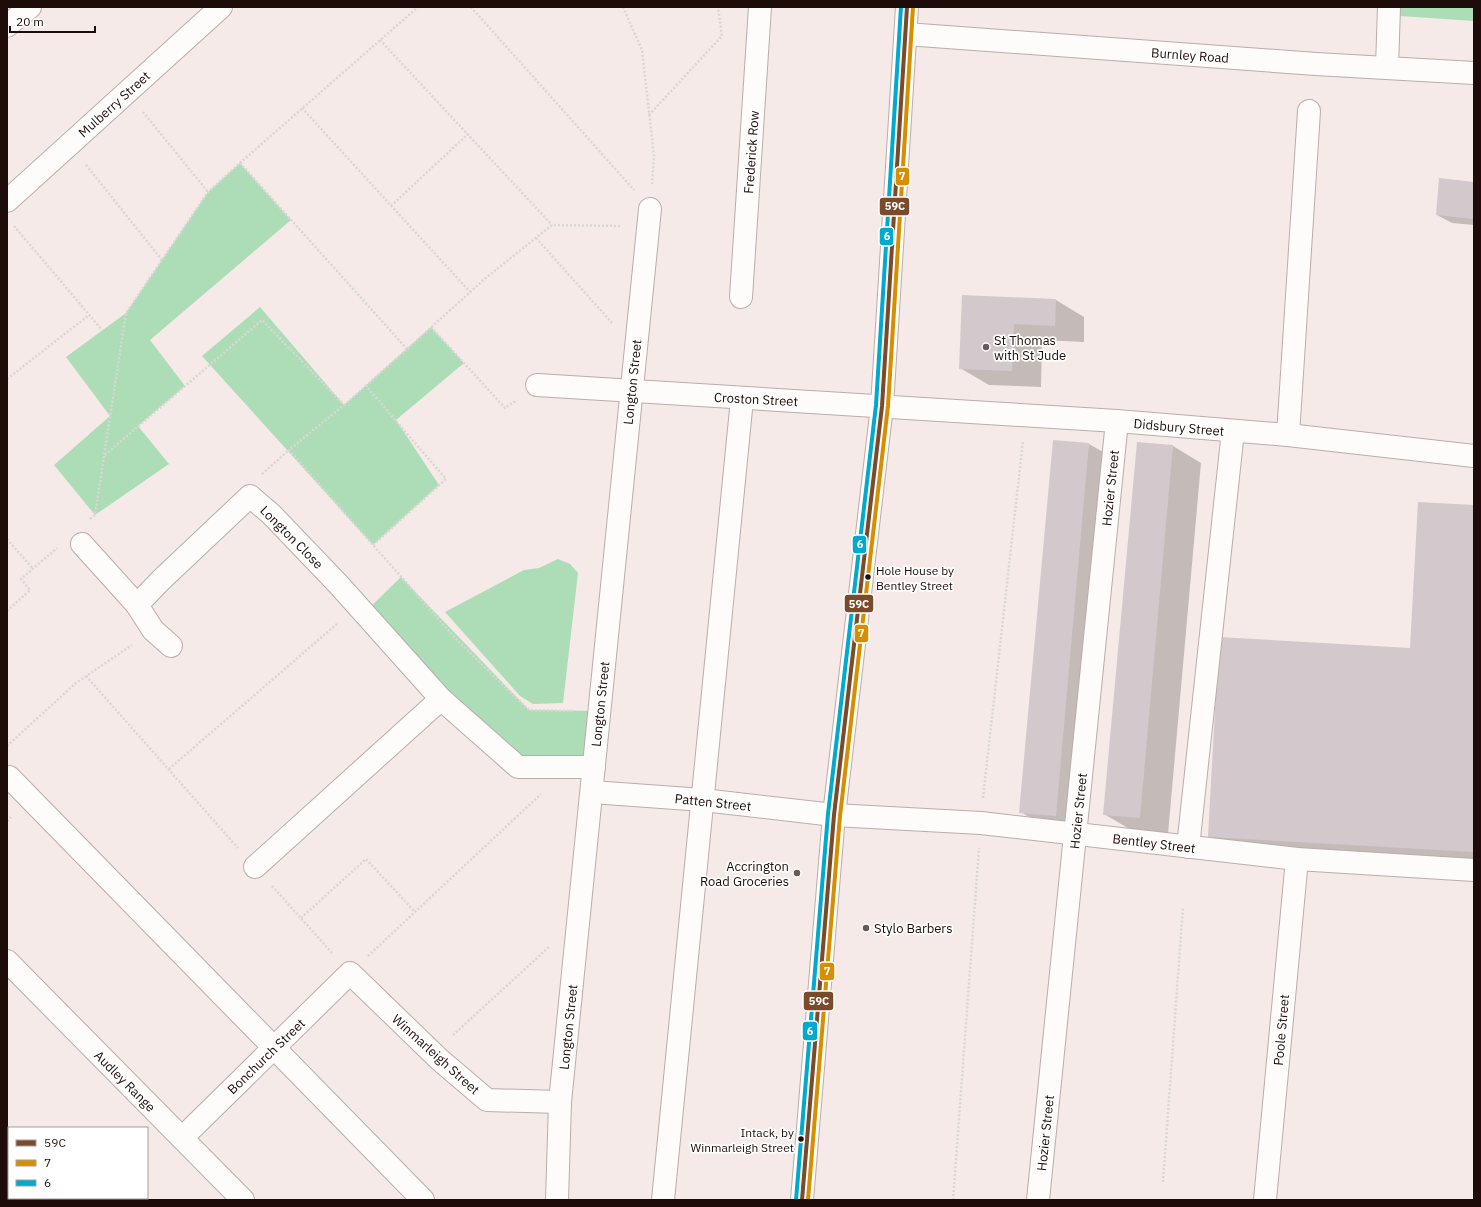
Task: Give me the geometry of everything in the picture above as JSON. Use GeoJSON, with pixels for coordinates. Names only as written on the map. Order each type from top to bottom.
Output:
{"type":"FeatureCollection","features":[{"type":"Feature","properties":{"kind":"street"},"geometry":{"type":"LineString","coordinates":[[7,26],[30,7]]}},
{"type":"Feature","properties":{"kind":"street","name":"Mulberry Street"},"geometry":{"type":"LineString","coordinates":[[7,201],[221,7]]}},
{"type":"Feature","properties":{"kind":"street","name":"Frederick Row"},"geometry":{"type":"LineString","coordinates":[[741,297],[760,7]]}},
{"type":"Feature","properties":{"kind":"street"},"geometry":{"type":"LineString","coordinates":[[802,1200],[834,814],[882,406],[907,7]]}},
{"type":"Feature","properties":{"kind":"street"},"geometry":{"type":"LineString","coordinates":[[1387,67],[1388,7]]}},
{"type":"Feature","properties":{"kind":"street","name":"Burnley Road"},"geometry":{"type":"LineString","coordinates":[[906,34],[1316,64],[1474,73]]}},
{"type":"Feature","properties":{"kind":"street"},"geometry":{"type":"LineString","coordinates":[[1288,435],[1309,111]]}},
{"type":"Feature","properties":{"kind":"street","name":"Longton Street"},"geometry":{"type":"LineString","coordinates":[[560,1200],[560,1102],[592,792],[630,392],[650,217]]}},
{"type":"Feature","properties":{"kind":"street","name":"Croston Street"},"geometry":{"type":"LineString","coordinates":[[537,385],[742,399],[882,406]]}},
{"type":"Feature","properties":{"kind":"street"},"geometry":{"type":"LineString","coordinates":[[663,1200],[742,399]]}},
{"type":"Feature","properties":{"kind":"street","name":"Didsbury Street"},"geometry":{"type":"LineString","coordinates":[[882,406],[1117,421],[1288,435],[1474,456]]}},
{"type":"Feature","properties":{"kind":"street","name":"Hozier Street"},"geometry":{"type":"LineString","coordinates":[[1038,1200],[1117,421]]}},
{"type":"Feature","properties":{"kind":"street"},"geometry":{"type":"LineString","coordinates":[[1188,847],[1233,431]]}},
{"type":"Feature","properties":{"kind":"street","name":"Longton Close"},"geometry":{"type":"LineString","coordinates":[[137,605],[161,580],[250,496],[271,514],[358,606],[441,699],[518,767],[594,767]]}},
{"type":"Feature","properties":{"kind":"street"},"geometry":{"type":"LineString","coordinates":[[72,544],[137,605],[153,630],[171,646]]}},
{"type":"Feature","properties":{"kind":"street"},"geometry":{"type":"LineString","coordinates":[[255,867],[441,699]]}},
{"type":"Feature","properties":{"kind":"street"},"geometry":{"type":"LineString","coordinates":[[9,777],[422,1200]]}},
{"type":"Feature","properties":{"kind":"street","name":"Patten Street"},"geometry":{"type":"LineString","coordinates":[[592,792],[703,800],[834,814]]}},
{"type":"Feature","properties":{"kind":"street","name":"Bentley Street"},"geometry":{"type":"LineString","coordinates":[[834,814],[981,823],[1297,859],[1474,870]]}},
{"type":"Feature","properties":{"kind":"street","name":"Poole Street"},"geometry":{"type":"LineString","coordinates":[[1265,1200],[1297,859]]}},
{"type":"Feature","properties":{"kind":"street","name":"Audley Range"},"geometry":{"type":"LineString","coordinates":[[7,962],[243,1200]]}},
{"type":"Feature","properties":{"kind":"street","name":"Bonchurch Street"},"geometry":{"type":"LineString","coordinates":[[182,1138],[350,973]]}},
{"type":"Feature","properties":{"kind":"street","name":"Winmarleigh Street"},"geometry":{"type":"LineString","coordinates":[[350,973],[433,1053],[488,1100],[560,1102]]}},
{"type":"Feature","properties":{"kind":"path"},"geometry":{"type":"LineString","coordinates":[[89,520],[95,515],[126,313],[208,192],[240,162],[418,7]]}},
{"type":"Feature","properties":{"kind":"path"},"geometry":{"type":"LineString","coordinates":[[471,7],[650,217]]}},
{"type":"Feature","properties":{"kind":"path"},"geometry":{"type":"LineString","coordinates":[[623,7],[642,50],[654,156],[650,217]]}},
{"type":"Feature","properties":{"kind":"path"},"geometry":{"type":"LineString","coordinates":[[649,115],[722,36],[718,7]]}},
{"type":"Feature","properties":{"kind":"path"},"geometry":{"type":"LineString","coordinates":[[380,40],[552,225]]}},
{"type":"Feature","properties":{"kind":"path"},"geometry":{"type":"LineString","coordinates":[[127,92],[208,192]]}},
{"type":"Feature","properties":{"kind":"path"},"geometry":{"type":"LineString","coordinates":[[302,108],[470,292]]}},
{"type":"Feature","properties":{"kind":"path"},"geometry":{"type":"LineString","coordinates":[[391,206],[468,134]]}},
{"type":"Feature","properties":{"kind":"path"},"geometry":{"type":"LineString","coordinates":[[70,144],[162,260]]}},
{"type":"Feature","properties":{"kind":"path"},"geometry":{"type":"LineString","coordinates":[[240,162],[407,349]]}},
{"type":"Feature","properties":{"kind":"path"},"geometry":{"type":"LineString","coordinates":[[260,475],[344,406],[470,292],[552,225],[650,217]]}},
{"type":"Feature","properties":{"kind":"path"},"geometry":{"type":"LineString","coordinates":[[12,224],[102,330]]}},
{"type":"Feature","properties":{"kind":"path"},"geometry":{"type":"LineString","coordinates":[[536,238],[635,350]]}},
{"type":"Feature","properties":{"kind":"path"},"geometry":{"type":"LineString","coordinates":[[7,379],[89,315]]}},
{"type":"Feature","properties":{"kind":"path"},"geometry":{"type":"LineString","coordinates":[[104,455],[262,320],[344,406]]}},
{"type":"Feature","properties":{"kind":"path"},"geometry":{"type":"LineString","coordinates":[[431,327],[505,408],[537,385]]}},
{"type":"Feature","properties":{"kind":"path"},"geometry":{"type":"LineString","coordinates":[[366,386],[446,479],[372,545]]}},
{"type":"Feature","properties":{"kind":"path"},"geometry":{"type":"LineString","coordinates":[[953,1200],[981,823],[1025,416]]}},
{"type":"Feature","properties":{"kind":"path"},"geometry":{"type":"LineString","coordinates":[[289,450],[457,640],[528,710],[599,711]]}},
{"type":"Feature","properties":{"kind":"path"},"geometry":{"type":"LineString","coordinates":[[7,539],[33,569]]}},
{"type":"Feature","properties":{"kind":"path"},"geometry":{"type":"LineString","coordinates":[[7,611],[30,590],[21,579],[33,569],[72,544]]}},
{"type":"Feature","properties":{"kind":"path"},"geometry":{"type":"LineString","coordinates":[[169,769],[358,606]]}},
{"type":"Feature","properties":{"kind":"path"},"geometry":{"type":"LineString","coordinates":[[7,746],[76,683],[153,630]]}},
{"type":"Feature","properties":{"kind":"path"},"geometry":{"type":"LineString","coordinates":[[86,676],[350,973],[569,767]]}},
{"type":"Feature","properties":{"kind":"path"},"geometry":{"type":"LineString","coordinates":[[301,918],[366,859],[415,912]]}},
{"type":"Feature","properties":{"kind":"path"},"geometry":{"type":"LineString","coordinates":[[1162,1182],[1183,907]]}},
{"type":"Feature","properties":{"kind":"path"},"geometry":{"type":"LineString","coordinates":[[433,1053],[550,945]]}},
{"type":"Feature","properties":{"kind":"green space"},"geometry":{"type":"Polygon","coordinates":[[[1400,7],[1474,7],[1474,21],[1400,16],[1400,7]]]}},
{"type":"Feature","properties":{"kind":"green space"},"geometry":{"type":"Polygon","coordinates":[[[240,163],[291,220],[150,340],[185,386],[138,426],[169,464],[95,515],[54,465],[110,416],[66,357],[126,313],[208,192],[240,163]]]}},
{"type":"Feature","properties":{"kind":"green space"},"geometry":{"type":"Polygon","coordinates":[[[260,307],[344,405],[431,327],[464,363],[396,420],[439,485],[373,545],[202,356],[260,307]]]}},
{"type":"Feature","properties":{"kind":"green space"},"geometry":{"type":"Polygon","coordinates":[[[558,559],[570,564],[578,573],[563,703],[533,704],[520,696],[445,612],[524,570],[539,568],[558,559]]]}},
{"type":"Feature","properties":{"kind":"green space"},"geometry":{"type":"Polygon","coordinates":[[[401,577],[529,710],[599,711],[594,767],[518,767],[364,613],[401,577]]]}},
{"type":"Feature","properties":{"kind":"building"},"geometry":{"type":"Polygon","coordinates":[[[1439,178],[1474,182],[1474,219],[1436,215],[1439,178]]]}},
{"type":"Feature","properties":{"kind":"building","name":"St Thomas with St Jude"},"geometry":{"type":"Polygon","coordinates":[[[962,295],[1056,299],[1055,326],[1014,324],[1012,371],[959,369],[962,295]]]}},
{"type":"Feature","properties":{"kind":"building"},"geometry":{"type":"Polygon","coordinates":[[[1053,440],[1089,443],[1056,816],[1019,813],[1053,440]]]}},
{"type":"Feature","properties":{"kind":"building"},"geometry":{"type":"Polygon","coordinates":[[[1137,442],[1173,445],[1140,818],[1103,815],[1137,442]]]}},
{"type":"Feature","properties":{"kind":"building"},"geometry":{"type":"Polygon","coordinates":[[[1418,502],[1474,505],[1474,852],[1208,837],[1219,637],[1410,648],[1418,502]]]}},
{"type":"Feature","properties":{"kind":"transit line","name":"6"},"geometry":{"type":"LineString","coordinates":[[796,1200],[828,814],[876,405],[901,7]]}},
{"type":"Feature","properties":{"kind":"transit line","name":"59C"},"geometry":{"type":"LineString","coordinates":[[802,1200],[834,815],[882,406],[907,7]]}},
{"type":"Feature","properties":{"kind":"transit line","name":"7"},"geometry":{"type":"LineString","coordinates":[[808,1200],[840,816],[888,406],[913,7]]}},
{"type":"Feature","properties":{"kind":"place","name":"St Thomas with St Jude"},"geometry":{"type":"Point","coordinates":[986,347]}},
{"type":"Feature","properties":{"kind":"place","name":"Hole House by Bentley Street"},"geometry":{"type":"Point","coordinates":[868,577]}},
{"type":"Feature","properties":{"kind":"place","name":"Accrington Road Groceries"},"geometry":{"type":"Point","coordinates":[797,873]}},
{"type":"Feature","properties":{"kind":"place","name":"Stylo Barbers"},"geometry":{"type":"Point","coordinates":[866,928]}},
{"type":"Feature","properties":{"kind":"place","name":"Intack, by Winmarleigh Street"},"geometry":{"type":"Point","coordinates":[801,1139]}}]}
